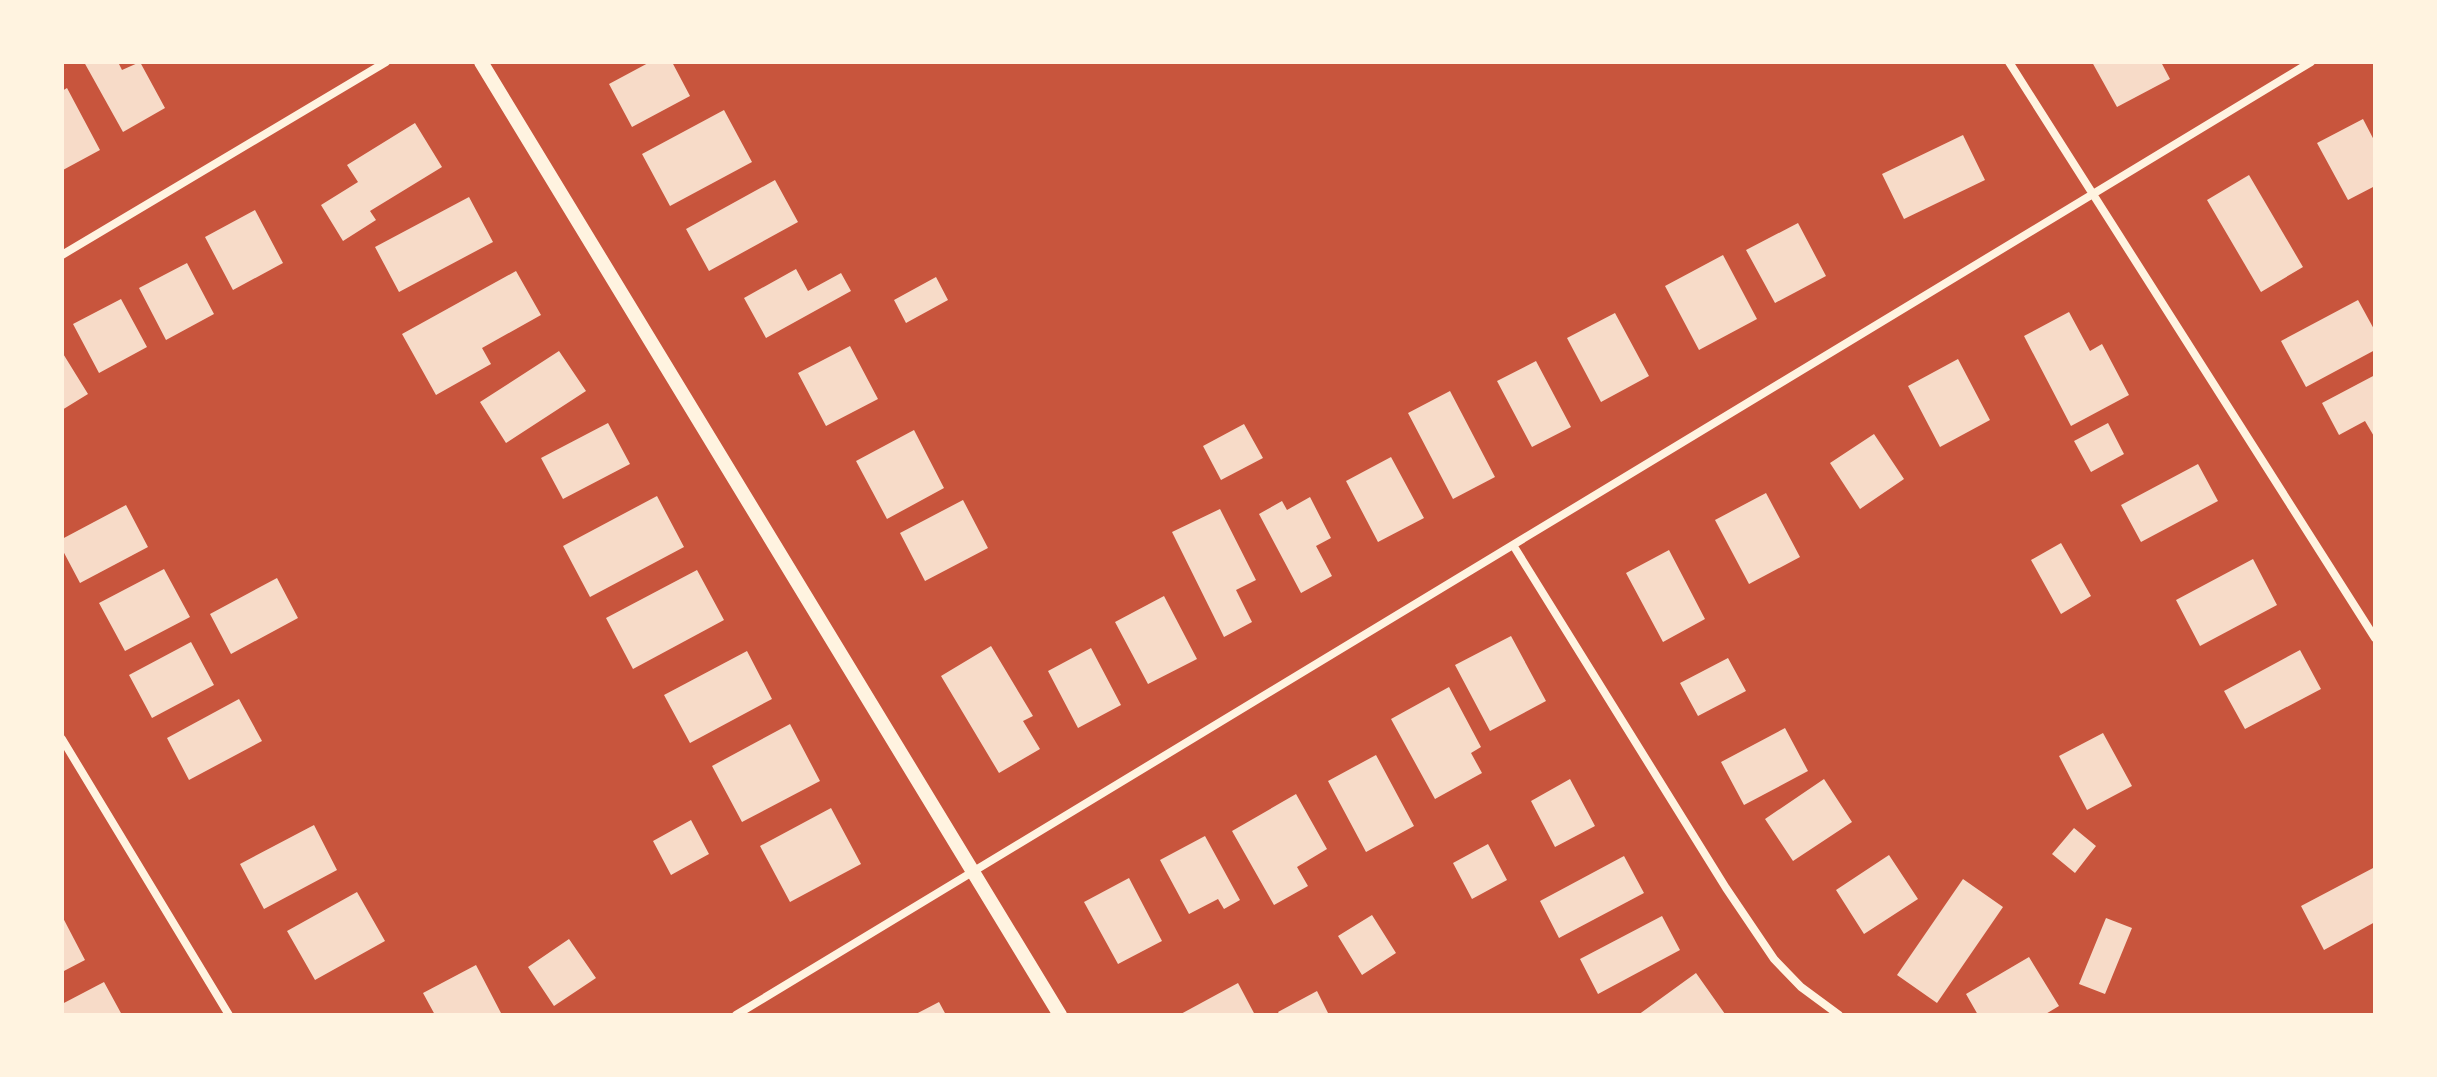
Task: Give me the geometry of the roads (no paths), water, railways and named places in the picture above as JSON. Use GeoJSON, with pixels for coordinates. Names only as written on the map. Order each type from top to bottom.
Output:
{"type":"FeatureCollection","features":[{"type":"Feature","properties":{"kind":"street"},"geometry":{"type":"LineString","coordinates":[[62,255],[386,62]]}},
{"type":"Feature","properties":{"kind":"street"},"geometry":{"type":"LineString","coordinates":[[481,62],[1060,1015]]}},
{"type":"Feature","properties":{"kind":"street"},"geometry":{"type":"LineString","coordinates":[[2009,62],[2375,638]]}},
{"type":"Feature","properties":{"kind":"street"},"geometry":{"type":"LineString","coordinates":[[736,1015],[2311,62]]}},
{"type":"Feature","properties":{"kind":"street"},"geometry":{"type":"LineString","coordinates":[[1513,545],[1726,888],[1774,959],[1801,987],[1839,1015]]}},
{"type":"Feature","properties":{"kind":"street"},"geometry":{"type":"LineString","coordinates":[[62,739],[229,1015]]}}]}
